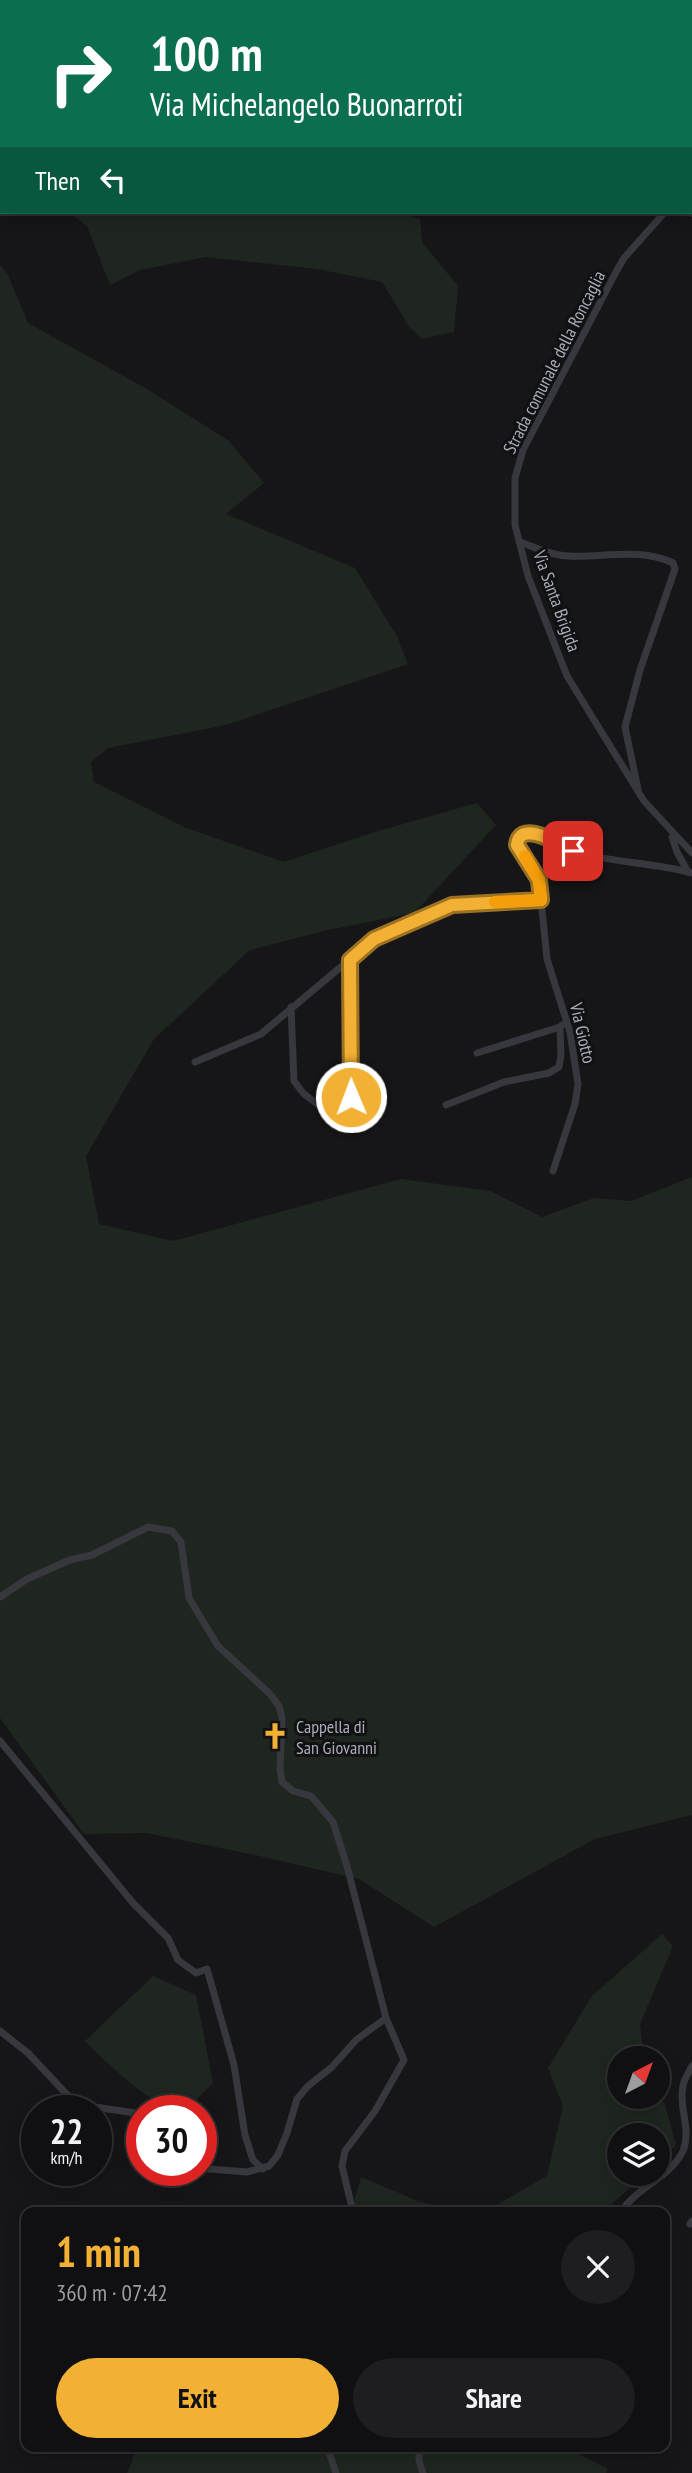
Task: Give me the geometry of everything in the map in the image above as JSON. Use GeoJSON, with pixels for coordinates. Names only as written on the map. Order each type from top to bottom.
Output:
{"type":"FeatureCollection","features":[{"type":"Feature","properties":{"kind":"street","name":"Strada comunale della Roncaglia"},"geometry":{"type":"LineString","coordinates":[[520,542],[515,525],[513,494],[523,450],[624,258],[663,214]]}},
{"type":"Feature","properties":{"kind":"street","name":"Via Santa Brigida"},"geometry":{"type":"LineString","coordinates":[[520,542],[565,557],[636,554],[664,559],[673,564],[674,569],[640,670],[625,727],[639,794]]}},
{"type":"Feature","properties":{"kind":"street","name":"Via Santa Brigida"},"geometry":{"type":"LineString","coordinates":[[520,542],[528,576],[567,676],[639,794],[671,833],[692,853]]}},
{"type":"Feature","properties":{"kind":"street","name":"Via Giotto"},"geometry":{"type":"LineString","coordinates":[[553,1171],[575,1104],[578,1084],[566,1018],[547,959],[539,880],[517,845],[518,838],[528,832],[573,851],[690,873]]}},
{"type":"Feature","properties":{"kind":"street"},"geometry":{"type":"LineString","coordinates":[[671,833],[677,852],[690,873]]}},
{"type":"Feature","properties":{"kind":"street"},"geometry":{"type":"LineString","coordinates":[[195,1062],[261,1034],[374,939],[452,905],[541,900]]}},
{"type":"Feature","properties":{"kind":"street"},"geometry":{"type":"LineString","coordinates":[[350,960],[351,1097]]}},
{"type":"Feature","properties":{"kind":"street"},"geometry":{"type":"LineString","coordinates":[[291,1007],[294,1081],[303,1093],[321,1107]]}},
{"type":"Feature","properties":{"kind":"street"},"geometry":{"type":"LineString","coordinates":[[446,1105],[504,1082],[549,1073],[559,1067],[560,1027],[566,1018]]}},
{"type":"Feature","properties":{"kind":"street"},"geometry":{"type":"LineString","coordinates":[[477,1052],[560,1027]]}},
{"type":"Feature","properties":{"kind":"street"},"geometry":{"type":"LineString","coordinates":[[0,1597],[27,1579],[70,1560],[92,1555],[148,1527],[172,1531],[181,1542],[189,1598],[206,1627],[218,1646],[270,1694],[279,1706],[282,1717],[279,1769],[282,1782],[293,1791],[311,1796],[333,1822],[386,2018],[404,2060],[375,2111],[345,2151],[342,2166],[352,2207]]}},
{"type":"Feature","properties":{"kind":"street"},"geometry":{"type":"LineString","coordinates":[[0,1741],[133,1903],[168,1938],[178,1959],[196,1973],[206,1969],[234,2065],[245,2135],[253,2161],[263,2169]]}},
{"type":"Feature","properties":{"kind":"street"},"geometry":{"type":"LineString","coordinates":[[217,2170],[247,2172],[269,2166],[278,2155],[297,2099],[308,2086],[332,2067],[356,2040],[386,2018]]}},
{"type":"Feature","properties":{"kind":"street"},"geometry":{"type":"LineString","coordinates":[[0,2031],[28,2053],[72,2100],[88,2106],[126,2112]]}},
{"type":"Feature","properties":{"kind":"street"},"geometry":{"type":"LineString","coordinates":[[625,2207],[663,2175],[682,2153],[687,2125],[683,2086],[692,2066]]}},
{"type":"Feature","properties":{"kind":"street"},"geometry":{"type":"LineString","coordinates":[[329,2452],[336,2473]]}},
{"type":"Feature","properties":{"kind":"street"},"geometry":{"type":"LineString","coordinates":[[419,2452],[423,2473]]}},
{"type":"Feature","properties":{"kind":"shaded area"},"geometry":{"type":"Polygon","coordinates":[[[72,214],[405,214],[420,219],[422,242],[458,286],[454,332],[422,339],[410,328],[382,282],[317,269],[206,257],[140,270],[110,285],[87,226],[72,214]]]}},
{"type":"Feature","properties":{"kind":"shaded area"},"geometry":{"type":"Polygon","coordinates":[[[0,265],[8,275],[28,323],[147,389],[229,441],[264,483],[226,514],[355,568],[397,636],[408,664],[226,725],[108,748],[91,762],[94,782],[184,827],[284,862],[477,803],[496,825],[414,913],[328,930],[250,950],[154,1039],[86,1156],[99,1224],[173,1241],[401,1179],[490,1191],[542,1217],[594,1198],[631,1201],[692,1177],[692,1815],[595,1839],[434,1927],[359,1879],[146,1833],[84,1834],[0,1718],[0,265]]]}},
{"type":"Feature","properties":{"kind":"shaded area"},"geometry":{"type":"Polygon","coordinates":[[[662,1934],[673,1946],[640,2024],[643,2046],[607,2046],[607,2109],[666,2109],[670,2123],[607,2123],[607,2186],[632,2186],[609,2207],[493,2207],[547,2176],[563,2106],[548,2068],[592,1996],[662,1934]]]}},
{"type":"Feature","properties":{"kind":"shaded area"},"geometry":{"type":"Polygon","coordinates":[[[153,1976],[196,1995],[213,2083],[201,2095],[146,2095],[85,2041],[153,1976]]]}},
{"type":"Feature","properties":{"kind":"shaded area"},"geometry":{"type":"Polygon","coordinates":[[[670,2123],[676,2145],[670,2151],[670,2123]]]}},
{"type":"Feature","properties":{"kind":"shaded area"},"geometry":{"type":"Polygon","coordinates":[[[361,2177],[420,2202],[443,2207],[352,2207],[361,2177]]]}},
{"type":"Feature","properties":{"kind":"shaded area"},"geometry":{"type":"Polygon","coordinates":[[[136,2452],[580,2452],[580,2455],[608,2469],[606,2473],[127,2473],[136,2452]]]}},
{"type":"Feature","properties":{"kind":"slow traffic"},"geometry":{"type":"LineString","coordinates":[[495,902],[541,900],[539,880],[525,856]]}},
{"type":"Feature","properties":{"kind":"place","name":"Cappella di San Giovanni"},"geometry":{"type":"Point","coordinates":[275,1736]}},
{"type":"Feature","properties":{"kind":"route"},"geometry":{"type":"LineString","coordinates":[[351,1097],[350,960],[374,939],[452,905],[541,900],[539,880],[517,845],[522,834],[528,832],[540,835],[573,851]]}}]}
